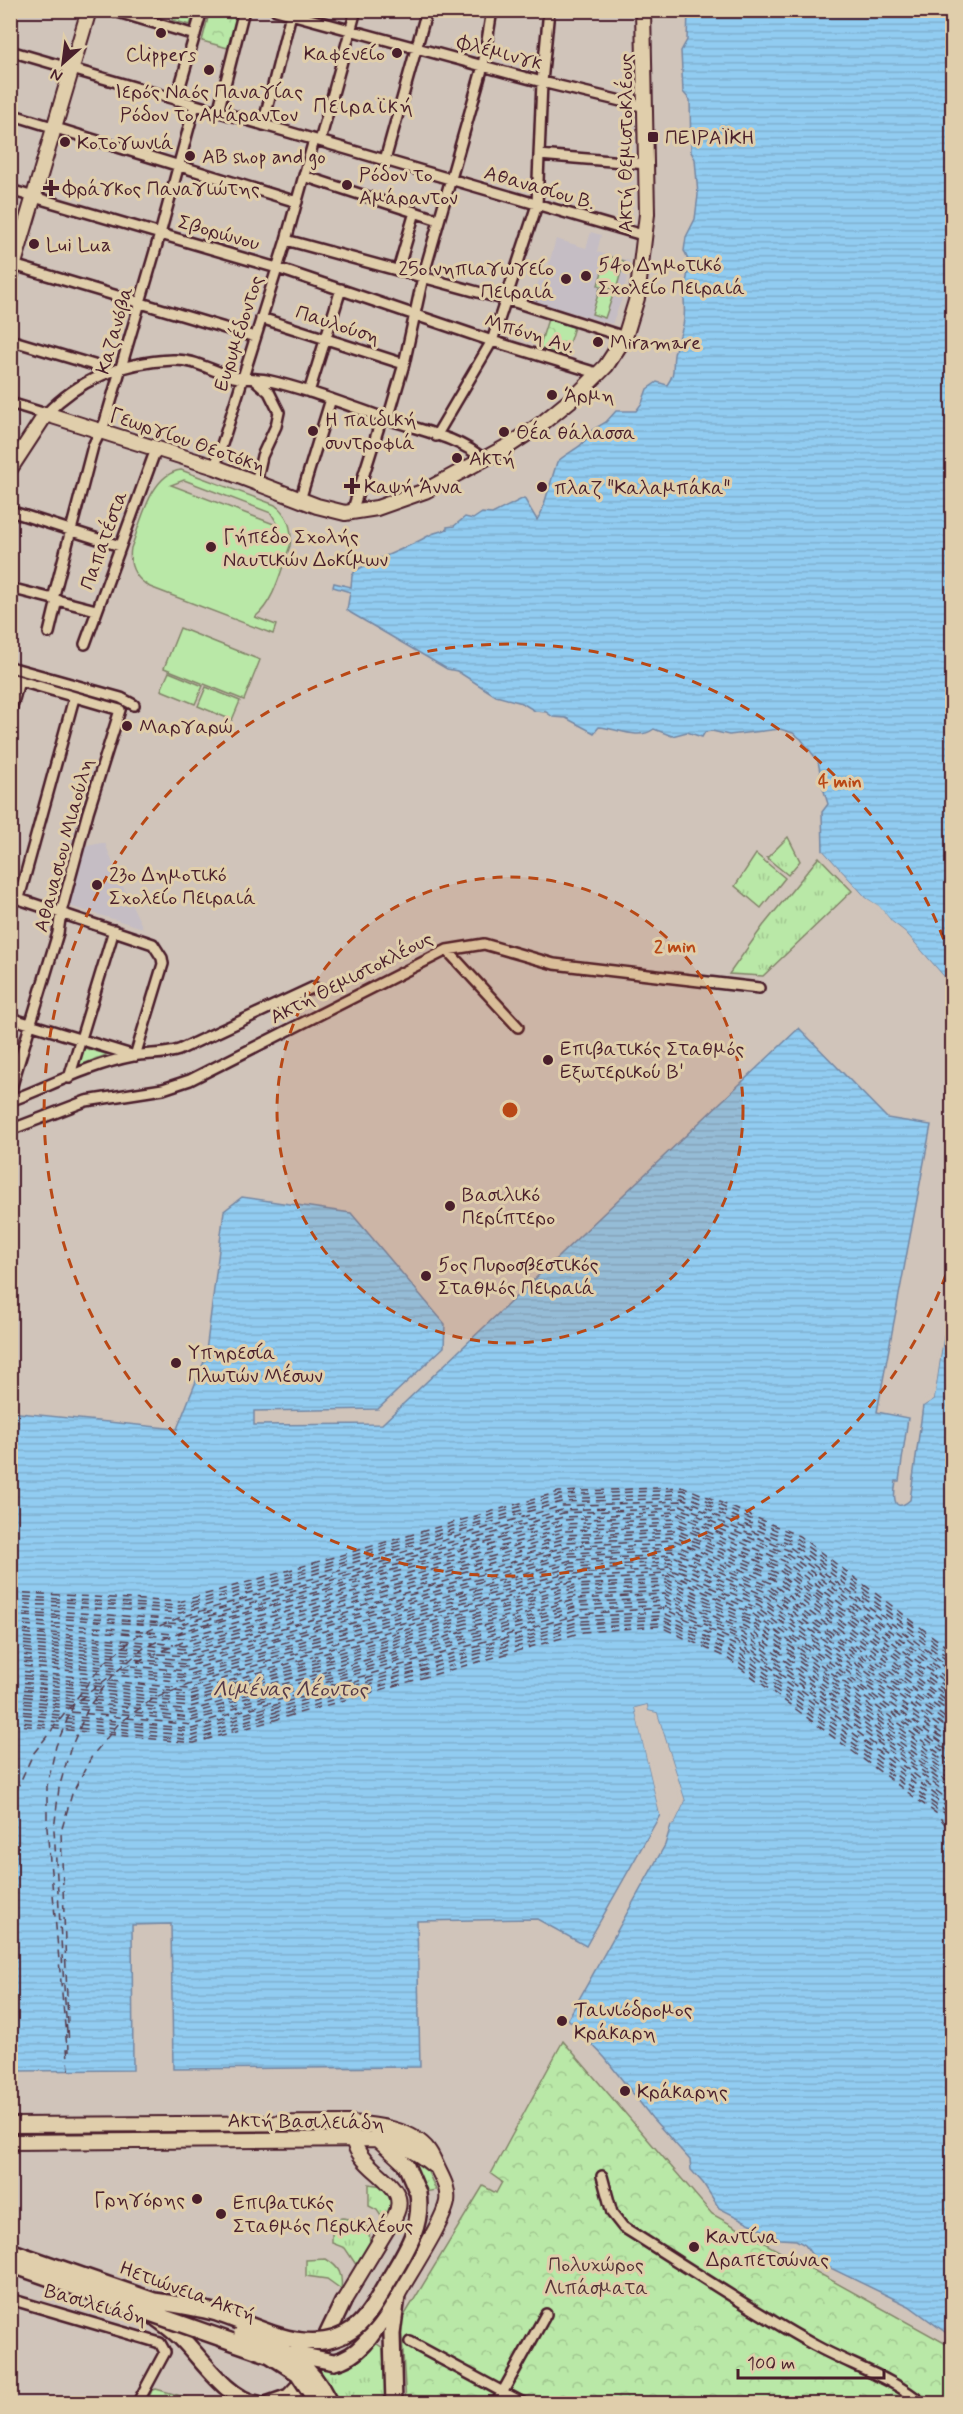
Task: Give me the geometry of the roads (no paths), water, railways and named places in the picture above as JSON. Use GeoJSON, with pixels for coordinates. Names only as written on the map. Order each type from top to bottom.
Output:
{"type":"FeatureCollection","features":[{"type":"Feature","properties":{"kind":"main road"},"geometry":{"type":"LineString","coordinates":[[151,2306],[215,2313],[295,2340],[315,2341],[338,2337],[356,2326],[370,2312],[408,2247],[418,2219],[418,2193],[406,2165]]}},
{"type":"Feature","properties":{"kind":"main road","name":"Ηετιώνεια Ακτή"},"geometry":{"type":"LineString","coordinates":[[10,2251],[276,2358],[293,2369],[317,2396],[330,2403]]}},
{"type":"Feature","properties":{"kind":"main road","name":"Ηετιώνεια Ακτή"},"geometry":{"type":"LineString","coordinates":[[10,2264],[268,2342],[288,2354],[311,2373],[317,2396]]}},
{"type":"Feature","properties":{"kind":"main road"},"geometry":{"type":"LineString","coordinates":[[288,2354],[334,2362],[350,2358],[360,2350],[397,2296]]}},
{"type":"Feature","properties":{"kind":"main road"},"geometry":{"type":"LineString","coordinates":[[394,2403],[392,2345],[397,2296]]}},
{"type":"Feature","properties":{"kind":"main road"},"geometry":{"type":"LineString","coordinates":[[269,2403],[289,2397],[306,2379],[343,2302]]}},
{"type":"Feature","properties":{"kind":"main road"},"geometry":{"type":"LineString","coordinates":[[151,2306],[234,2394],[242,2399],[258,2403]]}},
{"type":"Feature","properties":{"kind":"street"},"geometry":{"type":"LineString","coordinates":[[89,10],[12,269],[255,337]]}},
{"type":"Feature","properties":{"kind":"street"},"geometry":{"type":"LineString","coordinates":[[111,10],[195,36]]}},
{"type":"Feature","properties":{"kind":"street"},"geometry":{"type":"LineString","coordinates":[[176,100],[202,10]]}},
{"type":"Feature","properties":{"kind":"street"},"geometry":{"type":"LineString","coordinates":[[218,112],[244,10]]}},
{"type":"Feature","properties":{"kind":"street","name":"Φλέμινγκ"},"geometry":{"type":"LineString","coordinates":[[276,10],[542,82],[646,107]]}},
{"type":"Feature","properties":{"kind":"street","name":"Ευρυμέδοντος"},"geometry":{"type":"LineString","coordinates":[[215,467],[356,10]]}},
{"type":"Feature","properties":{"kind":"street"},"geometry":{"type":"LineString","coordinates":[[385,160],[428,10]]}},
{"type":"Feature","properties":{"kind":"street"},"geometry":{"type":"LineString","coordinates":[[352,512],[404,364],[423,277],[483,66],[492,10]]}},
{"type":"Feature","properties":{"kind":"street"},"geometry":{"type":"LineString","coordinates":[[436,435],[492,341],[537,205],[542,82],[549,10]]}},
{"type":"Feature","properties":{"kind":"street","name":"Ακτή Θεμιστοκλέους"},"geometry":{"type":"LineString","coordinates":[[352,512],[377,508],[425,491],[484,460],[540,425],[600,374],[625,338],[637,298],[646,236],[647,164],[643,10]]}},
{"type":"Feature","properties":{"kind":"street"},"geometry":{"type":"LineString","coordinates":[[263,125],[291,14]]}},
{"type":"Feature","properties":{"kind":"street","name":"Αθανασίου Β."},"geometry":{"type":"LineString","coordinates":[[10,51],[646,236]]}},
{"type":"Feature","properties":{"kind":"street","name":"Καζανόβα"},"geometry":{"type":"LineString","coordinates":[[49,633],[70,531],[93,446],[121,368],[195,105]]}},
{"type":"Feature","properties":{"kind":"street"},"geometry":{"type":"LineString","coordinates":[[10,114],[180,164],[297,202]]}},
{"type":"Feature","properties":{"kind":"street"},"geometry":{"type":"LineString","coordinates":[[539,155],[647,164]]}},
{"type":"Feature","properties":{"kind":"street"},"geometry":{"type":"LineString","coordinates":[[304,176],[439,220]]}},
{"type":"Feature","properties":{"kind":"street","name":"Σβορώνου"},"geometry":{"type":"LineString","coordinates":[[10,190],[277,268],[415,315]]}},
{"type":"Feature","properties":{"kind":"street"},"geometry":{"type":"LineString","coordinates":[[398,270],[415,212]]}},
{"type":"Feature","properties":{"kind":"street"},"geometry":{"type":"LineString","coordinates":[[286,240],[507,300],[625,338]]}},
{"type":"Feature","properties":{"kind":"street"},"geometry":{"type":"LineString","coordinates":[[309,392],[341,289]]}},
{"type":"Feature","properties":{"kind":"street","name":"Μπόνη Αν."},"geometry":{"type":"LineString","coordinates":[[415,315],[600,374]]}},
{"type":"Feature","properties":{"kind":"street","name":"Παυλούση"},"geometry":{"type":"LineString","coordinates":[[261,318],[404,364]]}},
{"type":"Feature","properties":{"kind":"street"},"geometry":{"type":"LineString","coordinates":[[10,340],[94,365],[106,372]]}},
{"type":"Feature","properties":{"kind":"street"},"geometry":{"type":"LineString","coordinates":[[10,469],[46,414],[74,389],[106,372],[176,360],[332,399],[436,435],[476,452],[484,460]]}},
{"type":"Feature","properties":{"kind":"street"},"geometry":{"type":"LineString","coordinates":[[253,378],[269,392],[279,412],[276,426],[262,456],[256,483]]}},
{"type":"Feature","properties":{"kind":"street"},"geometry":{"type":"LineString","coordinates":[[300,500],[332,399]]}},
{"type":"Feature","properties":{"kind":"street","name":"Γεωργίου Θεοτόκη"},"geometry":{"type":"LineString","coordinates":[[10,403],[215,467],[334,512],[352,512]]}},
{"type":"Feature","properties":{"kind":"street","name":"Παπατέστα"},"geometry":{"type":"LineString","coordinates":[[85,644],[156,449]]}},
{"type":"Feature","properties":{"kind":"street"},"geometry":{"type":"LineString","coordinates":[[10,511],[120,546]]}},
{"type":"Feature","properties":{"kind":"street"},"geometry":{"type":"LineString","coordinates":[[10,588],[96,610]]}},
{"type":"Feature","properties":{"kind":"street"},"geometry":{"type":"LineString","coordinates":[[10,667],[121,698],[134,705],[120,710],[15,680],[10,714]]}},
{"type":"Feature","properties":{"kind":"street"},"geometry":{"type":"LineString","coordinates":[[74,698],[13,897],[153,944],[163,964],[135,1056]]}},
{"type":"Feature","properties":{"kind":"street","name":"Αθανασιου Μιαούλη"},"geometry":{"type":"LineString","coordinates":[[10,1092],[58,933],[61,912],[120,710]]}},
{"type":"Feature","properties":{"kind":"street"},"geometry":{"type":"LineString","coordinates":[[69,1078],[114,930]]}},
{"type":"Feature","properties":{"kind":"street","name":"Ακτή Θεμιστοκλέους"},"geometry":{"type":"LineString","coordinates":[[10,1130],[86,1101],[163,1089],[190,1080],[447,950],[465,945],[484,944],[554,964],[759,988]]}},
{"type":"Feature","properties":{"kind":"street"},"geometry":{"type":"LineString","coordinates":[[447,950],[518,1027]]}},
{"type":"Feature","properties":{"kind":"street"},"geometry":{"type":"LineString","coordinates":[[10,1101],[135,1056],[162,1055],[179,1050],[314,987]]}},
{"type":"Feature","properties":{"kind":"street"},"geometry":{"type":"LineString","coordinates":[[10,1018],[135,1056]]}},
{"type":"Feature","properties":{"kind":"street"},"geometry":{"type":"LineString","coordinates":[[343,2302],[395,2216],[400,2200],[389,2182],[360,2157],[352,2139],[351,2123]]}},
{"type":"Feature","properties":{"kind":"street","name":"Ακτή Βασιλειάδη"},"geometry":{"type":"LineString","coordinates":[[10,2125],[351,2123],[379,2126],[412,2138],[428,2149],[437,2168]]}},
{"type":"Feature","properties":{"kind":"street"},"geometry":{"type":"LineString","coordinates":[[377,2139],[406,2165]]}},
{"type":"Feature","properties":{"kind":"street","name":"Ακτή Βασιλειάδη"},"geometry":{"type":"LineString","coordinates":[[10,2142],[377,2139],[392,2141],[406,2147],[437,2168]]}},
{"type":"Feature","properties":{"kind":"street"},"geometry":{"type":"LineString","coordinates":[[397,2296],[445,2209],[448,2197],[446,2185],[437,2168]]}},
{"type":"Feature","properties":{"kind":"street"},"geometry":{"type":"LineString","coordinates":[[602,2176],[612,2213],[623,2227],[771,2321],[905,2391],[923,2403]]}},
{"type":"Feature","properties":{"kind":"street","name":"Βασιλειάδη"},"geometry":{"type":"LineString","coordinates":[[10,2299],[160,2343],[165,2352],[138,2403]]}},
{"type":"Feature","properties":{"kind":"street"},"geometry":{"type":"LineString","coordinates":[[496,2403],[546,2314]]}},
{"type":"Feature","properties":{"kind":"street"},"geometry":{"type":"LineString","coordinates":[[410,2342],[525,2403]]}},
{"type":"Feature","properties":{"kind":"water"},"geometry":{"type":"Polygon","coordinates":[[[688,11],[952,11],[952,986],[905,932],[892,922],[878,906],[866,898],[823,851],[822,812],[828,804],[823,788],[825,779],[820,772],[818,761],[801,739],[793,733],[780,729],[729,735],[712,731],[705,732],[702,737],[687,732],[672,736],[654,729],[634,734],[599,727],[594,733],[566,718],[553,717],[546,712],[535,711],[522,703],[496,696],[457,671],[447,669],[351,613],[347,610],[350,592],[333,587],[334,583],[351,587],[355,571],[447,529],[447,527],[454,526],[465,517],[473,519],[482,513],[492,514],[524,498],[537,520],[557,462],[580,445],[589,432],[606,422],[616,411],[636,411],[647,389],[657,382],[667,385],[670,381],[684,319],[688,267],[684,251],[686,237],[695,219],[698,195],[695,159],[691,152],[690,100],[683,92],[681,51],[687,40],[688,11]]]}},
{"type":"Feature","properties":{"kind":"water","name":"Λιμένας Λέοντος"},"geometry":{"type":"Polygon","coordinates":[[[799,1028],[887,1118],[931,1125],[877,1412],[908,1418],[899,1481],[896,1481],[895,1491],[895,1501],[900,1505],[910,1500],[923,1406],[934,1399],[952,1282],[952,2337],[909,2306],[816,2261],[805,2245],[796,2240],[780,2239],[719,2208],[703,2183],[691,2170],[690,2160],[652,2118],[605,2058],[568,2019],[665,1845],[671,1825],[674,1824],[685,1801],[657,1713],[648,1711],[647,1705],[635,1708],[660,1815],[586,1946],[537,1919],[417,1921],[420,2067],[173,2069],[171,1924],[132,1925],[133,2070],[11,2071],[10,1412],[177,1429],[205,1359],[224,1211],[242,1197],[351,1213],[445,1324],[444,1347],[378,1409],[254,1411],[254,1425],[382,1424],[799,1028]]]}},
{"type":"Feature","properties":{"kind":"place","name":"Clippers"},"geometry":{"type":"Point","coordinates":[161,33]}},
{"type":"Feature","properties":{"kind":"place","name":"Καφενείο"},"geometry":{"type":"Point","coordinates":[397,53]}},
{"type":"Feature","properties":{"kind":"place","name":"Ιερός Ναός Παναγίας Ρόδον το Αμάραντον"},"geometry":{"type":"Point","coordinates":[209,70]}},
{"type":"Feature","properties":{"kind":"place","name":"ΠΕΙΡΑΪΚΗ"},"geometry":{"type":"Point","coordinates":[653,137]}},
{"type":"Feature","properties":{"kind":"place","name":"Κοτογωνιά"},"geometry":{"type":"Point","coordinates":[65,142]}},
{"type":"Feature","properties":{"kind":"place","name":"AB shop and go"},"geometry":{"type":"Point","coordinates":[190,156]}},
{"type":"Feature","properties":{"kind":"place","name":"Ρόδον το Αμάραντον"},"geometry":{"type":"Point","coordinates":[347,185]}},
{"type":"Feature","properties":{"kind":"place","name":"Φράγκος Παναγιώτης"},"geometry":{"type":"Point","coordinates":[51,188]}},
{"type":"Feature","properties":{"kind":"place","name":"Lui Lua"},"geometry":{"type":"Point","coordinates":[34,244]}},
{"type":"Feature","properties":{"kind":"place","name":"54ο Δημοτικό Σχολείο Πειραιά"},"geometry":{"type":"Point","coordinates":[586,276]}},
{"type":"Feature","properties":{"kind":"place","name":"25ο νηπιαγωγείο Πειραιά"},"geometry":{"type":"Point","coordinates":[566,279]}},
{"type":"Feature","properties":{"kind":"place","name":"Miramare"},"geometry":{"type":"Point","coordinates":[598,342]}},
{"type":"Feature","properties":{"kind":"place","name":"Άρμη"},"geometry":{"type":"Point","coordinates":[552,395]}},
{"type":"Feature","properties":{"kind":"place","name":"Η παιδική συντροφιά"},"geometry":{"type":"Point","coordinates":[313,431]}},
{"type":"Feature","properties":{"kind":"place","name":"Θέα θάλασσα"},"geometry":{"type":"Point","coordinates":[504,432]}},
{"type":"Feature","properties":{"kind":"place","name":"Ακτή"},"geometry":{"type":"Point","coordinates":[457,458]}},
{"type":"Feature","properties":{"kind":"place","name":"Καψή Άννα"},"geometry":{"type":"Point","coordinates":[352,486]}},
{"type":"Feature","properties":{"kind":"place","name":"πλαζ \"Καλαμπάκα\""},"geometry":{"type":"Point","coordinates":[542,487]}},
{"type":"Feature","properties":{"kind":"place","name":"Γήπεδο Σχολής Ναυτικών Δοκίμων"},"geometry":{"type":"Point","coordinates":[211,547]}},
{"type":"Feature","properties":{"kind":"place","name":"Μαργαρώ"},"geometry":{"type":"Point","coordinates":[127,726]}},
{"type":"Feature","properties":{"kind":"place","name":"23ο Δημοτικό Σχολείο Πειραιά"},"geometry":{"type":"Point","coordinates":[97,885]}},
{"type":"Feature","properties":{"kind":"place","name":"Επιβατικός Σταθμός Εξωτερικού Β'"},"geometry":{"type":"Point","coordinates":[548,1060]}},
{"type":"Feature","properties":{"kind":"place","name":"Βασιλικό Περίπτερο"},"geometry":{"type":"Point","coordinates":[450,1206]}},
{"type":"Feature","properties":{"kind":"place","name":"5ος Πυροσβεστικός Σταθμός Πειραιά"},"geometry":{"type":"Point","coordinates":[426,1276]}},
{"type":"Feature","properties":{"kind":"place","name":"Υπηρεσία Πλωτών Μέσων"},"geometry":{"type":"Point","coordinates":[176,1363]}},
{"type":"Feature","properties":{"kind":"place","name":"Ταινιόδρομος Κράκαρη"},"geometry":{"type":"Point","coordinates":[562,2021]}},
{"type":"Feature","properties":{"kind":"place","name":"Κράκαρης"},"geometry":{"type":"Point","coordinates":[625,2091]}},
{"type":"Feature","properties":{"kind":"place","name":"Γρηγόρης"},"geometry":{"type":"Point","coordinates":[197,2199]}},
{"type":"Feature","properties":{"kind":"place","name":"Επιβατικός Σταθμός Περικλέους"},"geometry":{"type":"Point","coordinates":[221,2214]}},
{"type":"Feature","properties":{"kind":"place","name":"Καντίνα Δραπετσώνας"},"geometry":{"type":"Point","coordinates":[694,2247]}},
{"type":"Feature","properties":{"kind":"district","name":"Πειραϊκή"},"geometry":{"type":"Point","coordinates":[364,106]}},
{"type":"Feature","properties":{"kind":"park label","name":"Πολυχώρος Λιπάσματα"},"geometry":{"type":"Point","coordinates":[596,2276]}}]}
